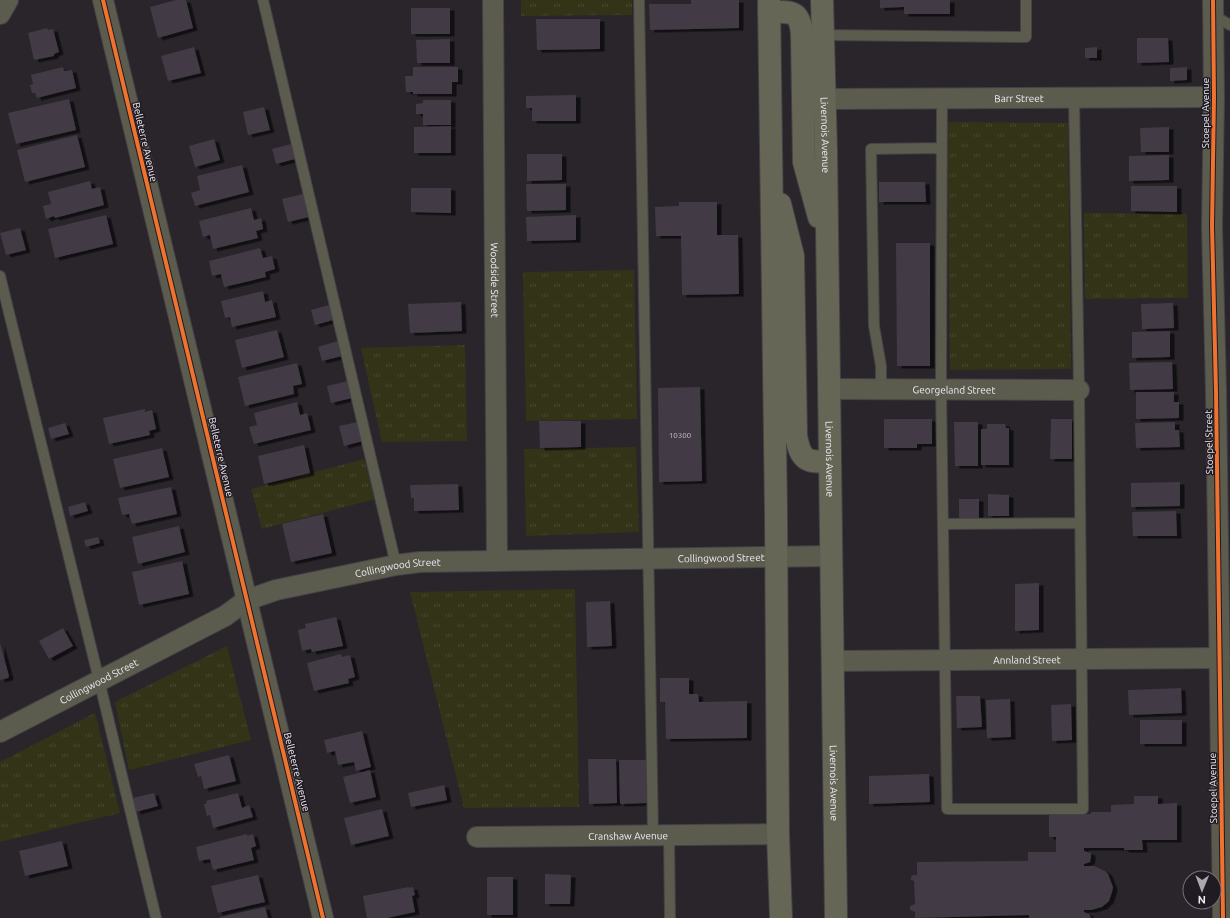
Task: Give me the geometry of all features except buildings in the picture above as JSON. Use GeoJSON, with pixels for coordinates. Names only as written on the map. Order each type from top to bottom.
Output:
{"type":"FeatureCollection","features":[{"type":"Feature","properties":{"kind":"main road","name":"Livernois Avenue"},"geometry":{"type":"LineString","coordinates":[[822,0],[825,99],[836,918]]}},
{"type":"Feature","properties":{"kind":"main road"},"geometry":{"type":"LineString","coordinates":[[781,918],[778,834],[777,557],[769,6],[793,13],[796,15],[800,23],[802,35],[804,162],[827,247]]}},
{"type":"Feature","properties":{"kind":"main road"},"geometry":{"type":"LineString","coordinates":[[771,170],[793,256],[796,436],[801,455],[814,462],[830,462]]}},
{"type":"Feature","properties":{"kind":"street"},"geometry":{"type":"LineString","coordinates":[[0,14],[8,0]]}},
{"type":"Feature","properties":{"kind":"street","name":"Belleterre Avenue"},"geometry":{"type":"LineString","coordinates":[[103,0],[323,918]]}},
{"type":"Feature","properties":{"kind":"street","name":"Woodside Street"},"geometry":{"type":"LineString","coordinates":[[493,0],[497,561]]}},
{"type":"Feature","properties":{"kind":"street","name":"Stoepel Avenue"},"geometry":{"type":"LineString","coordinates":[[1212,226],[1214,97],[1219,14]]}},
{"type":"Feature","properties":{"kind":"street","name":"Barr Street"},"geometry":{"type":"LineString","coordinates":[[825,99],[1214,97]]}},
{"type":"Feature","properties":{"kind":"street","name":"Stoepel Street"},"geometry":{"type":"LineString","coordinates":[[1212,226],[1220,658]]}},
{"type":"Feature","properties":{"kind":"street","name":"Georgeland Street"},"geometry":{"type":"LineString","coordinates":[[829,389],[942,388],[1079,390]]}},
{"type":"Feature","properties":{"kind":"street","name":"Collingwood Street"},"geometry":{"type":"LineString","coordinates":[[0,732],[225,616],[247,600],[276,590],[396,565],[420,562],[831,556]]}},
{"type":"Feature","properties":{"kind":"street","name":"Stoepel Avenue"},"geometry":{"type":"LineString","coordinates":[[1220,658],[1223,918]]}},
{"type":"Feature","properties":{"kind":"street","name":"Annland Street"},"geometry":{"type":"LineString","coordinates":[[833,661],[1220,658]]}},
{"type":"Feature","properties":{"kind":"street","name":"Cranshaw Avenue"},"geometry":{"type":"LineString","coordinates":[[478,837],[778,834]]}},
{"type":"Feature","properties":{"kind":"lane"},"geometry":{"type":"LineString","coordinates":[[263,0],[396,565]]}},
{"type":"Feature","properties":{"kind":"lane"},"geometry":{"type":"LineString","coordinates":[[639,0],[648,558],[661,835],[670,918]]}},
{"type":"Feature","properties":{"kind":"lane"},"geometry":{"type":"LineString","coordinates":[[823,35],[1026,37],[1026,0]]}},
{"type":"Feature","properties":{"kind":"lane"},"geometry":{"type":"LineString","coordinates":[[942,98],[942,388],[944,660],[947,809],[1083,809],[1079,390],[1074,98]]}},
{"type":"Feature","properties":{"kind":"lane"},"geometry":{"type":"LineString","coordinates":[[881,388],[881,366],[874,326],[871,149],[942,148]]}},
{"type":"Feature","properties":{"kind":"lane"},"geometry":{"type":"LineString","coordinates":[[0,276],[156,918]]}},
{"type":"Feature","properties":{"kind":"lane"},"geometry":{"type":"LineString","coordinates":[[943,524],[1080,523]]}},
{"type":"Feature","properties":{"kind":"green space"},"geometry":{"type":"Polygon","coordinates":[[[521,0],[632,0],[632,15],[521,16],[521,0]]]}},
{"type":"Feature","properties":{"kind":"green space"},"geometry":{"type":"Polygon","coordinates":[[[947,122],[1068,123],[1071,369],[950,370],[947,122]]]}},
{"type":"Feature","properties":{"kind":"green space"},"geometry":{"type":"Polygon","coordinates":[[[1084,213],[1187,214],[1188,298],[1085,299],[1084,213]]]}},
{"type":"Feature","properties":{"kind":"green space"},"geometry":{"type":"Polygon","coordinates":[[[634,270],[637,419],[526,421],[523,272],[634,270]]]}},
{"type":"Feature","properties":{"kind":"green space"},"geometry":{"type":"Polygon","coordinates":[[[465,345],[467,441],[382,442],[361,348],[465,345]]]}},
{"type":"Feature","properties":{"kind":"green space"},"geometry":{"type":"Polygon","coordinates":[[[636,447],[639,532],[526,536],[524,449],[636,447]]]}},
{"type":"Feature","properties":{"kind":"green space"},"geometry":{"type":"Polygon","coordinates":[[[364,459],[375,499],[262,529],[251,489],[364,459]]]}},
{"type":"Feature","properties":{"kind":"green space"},"geometry":{"type":"Polygon","coordinates":[[[575,589],[579,807],[464,808],[410,592],[575,589]]]}},
{"type":"Feature","properties":{"kind":"green space"},"geometry":{"type":"Polygon","coordinates":[[[227,646],[251,740],[129,770],[115,702],[227,646]]]}},
{"type":"Feature","properties":{"kind":"green space"},"geometry":{"type":"Polygon","coordinates":[[[95,713],[120,813],[0,842],[0,762],[95,713]]]}},
{"type":"Feature","properties":{"kind":"cycle path"},"geometry":{"type":"LineString","coordinates":[[103,0],[323,918]]}},
{"type":"Feature","properties":{"kind":"cycle path"},"geometry":{"type":"LineString","coordinates":[[1213,0],[1214,97],[1212,226],[1216,391],[1223,918]]}}]}
